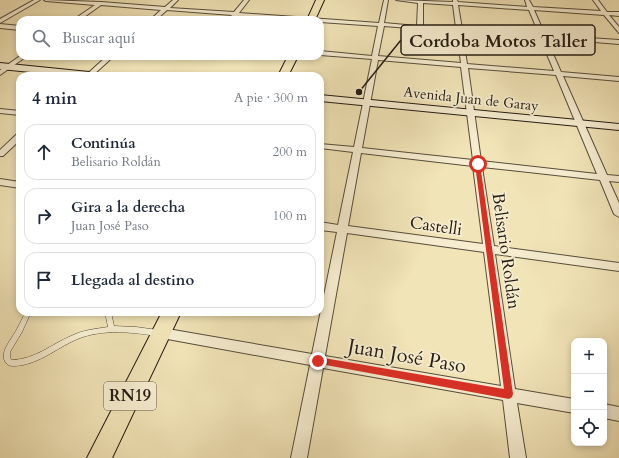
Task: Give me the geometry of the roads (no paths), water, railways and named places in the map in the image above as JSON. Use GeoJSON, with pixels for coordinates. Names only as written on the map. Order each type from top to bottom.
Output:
{"type":"FeatureCollection","features":[{"type":"Feature","properties":{"kind":"main road"},"geometry":{"type":"LineString","coordinates":[[316,16],[320,0]]}},
{"type":"Feature","properties":{"kind":"main road"},"geometry":{"type":"LineString","coordinates":[[285,72],[291,60]]}},
{"type":"Feature","properties":{"kind":"main road","name":"RN19"},"geometry":{"type":"LineString","coordinates":[[100,458],[170,316]]}},
{"type":"Feature","properties":{"kind":"street"},"geometry":{"type":"LineString","coordinates":[[0,21],[38,0]]}},
{"type":"Feature","properties":{"kind":"street"},"geometry":{"type":"LineString","coordinates":[[46,0],[262,16]]}},
{"type":"Feature","properties":{"kind":"street"},"geometry":{"type":"LineString","coordinates":[[82,16],[106,0]]}},
{"type":"Feature","properties":{"kind":"street"},"geometry":{"type":"LineString","coordinates":[[157,16],[176,0]]}},
{"type":"Feature","properties":{"kind":"street"},"geometry":{"type":"LineString","coordinates":[[236,14],[247,0]]}},
{"type":"Feature","properties":{"kind":"street"},"geometry":{"type":"LineString","coordinates":[[299,458],[386,0]]}},
{"type":"Feature","properties":{"kind":"street"},"geometry":{"type":"LineString","coordinates":[[398,0],[456,2],[532,9],[619,14]]}},
{"type":"Feature","properties":{"kind":"street"},"geometry":{"type":"LineString","coordinates":[[527,0],[619,214]]}},
{"type":"Feature","properties":{"kind":"street"},"geometry":{"type":"LineString","coordinates":[[595,0],[619,31]]}},
{"type":"Feature","properties":{"kind":"street"},"geometry":{"type":"LineString","coordinates":[[420,28],[421,1]]}},
{"type":"Feature","properties":{"kind":"street","name":"Belisario Roldán"},"geometry":{"type":"LineString","coordinates":[[456,2],[518,458]]}},
{"type":"Feature","properties":{"kind":"street"},"geometry":{"type":"LineString","coordinates":[[324,21],[619,42]]}},
{"type":"Feature","properties":{"kind":"street"},"geometry":{"type":"LineString","coordinates":[[0,26],[16,28]]}},
{"type":"Feature","properties":{"kind":"street"},"geometry":{"type":"LineString","coordinates":[[324,53],[619,79]]}},
{"type":"Feature","properties":{"kind":"street"},"geometry":{"type":"LineString","coordinates":[[0,73],[4,67],[17,60]]}},
{"type":"Feature","properties":{"kind":"street"},"geometry":{"type":"LineString","coordinates":[[93,72],[106,60]]}},
{"type":"Feature","properties":{"kind":"street"},"geometry":{"type":"LineString","coordinates":[[4,67],[51,72]]}},
{"type":"Feature","properties":{"kind":"street","name":"Avenida Juan de Garay"},"geometry":{"type":"LineString","coordinates":[[324,98],[619,127]]}},
{"type":"Feature","properties":{"kind":"street"},"geometry":{"type":"LineString","coordinates":[[0,111],[16,113]]}},
{"type":"Feature","properties":{"kind":"street"},"geometry":{"type":"LineString","coordinates":[[0,154],[16,140]]}},
{"type":"Feature","properties":{"kind":"street"},"geometry":{"type":"LineString","coordinates":[[324,147],[619,179]]}},
{"type":"Feature","properties":{"kind":"street"},"geometry":{"type":"LineString","coordinates":[[0,182],[16,184]]}},
{"type":"Feature","properties":{"kind":"street","name":"Castelli"},"geometry":{"type":"LineString","coordinates":[[324,227],[619,267]]}},
{"type":"Feature","properties":{"kind":"street","name":"Juan José Paso"},"geometry":{"type":"LineString","coordinates":[[162,333],[571,405]]}},
{"type":"Feature","properties":{"kind":"street"},"geometry":{"type":"LineString","coordinates":[[607,412],[619,414]]}},
{"type":"Feature","properties":{"kind":"lane"},"geometry":{"type":"LineString","coordinates":[[26,316],[7,352],[6,359],[10,363],[20,363],[38,358],[75,337],[93,332],[111,329],[162,333]]}},
{"type":"Feature","properties":{"kind":"lane"},"geometry":{"type":"LineString","coordinates":[[109,316],[111,329]]}},
{"type":"Feature","properties":{"kind":"place","name":"Cordoba Motos Taller"},"geometry":{"type":"Point","coordinates":[359,92]}}]}
